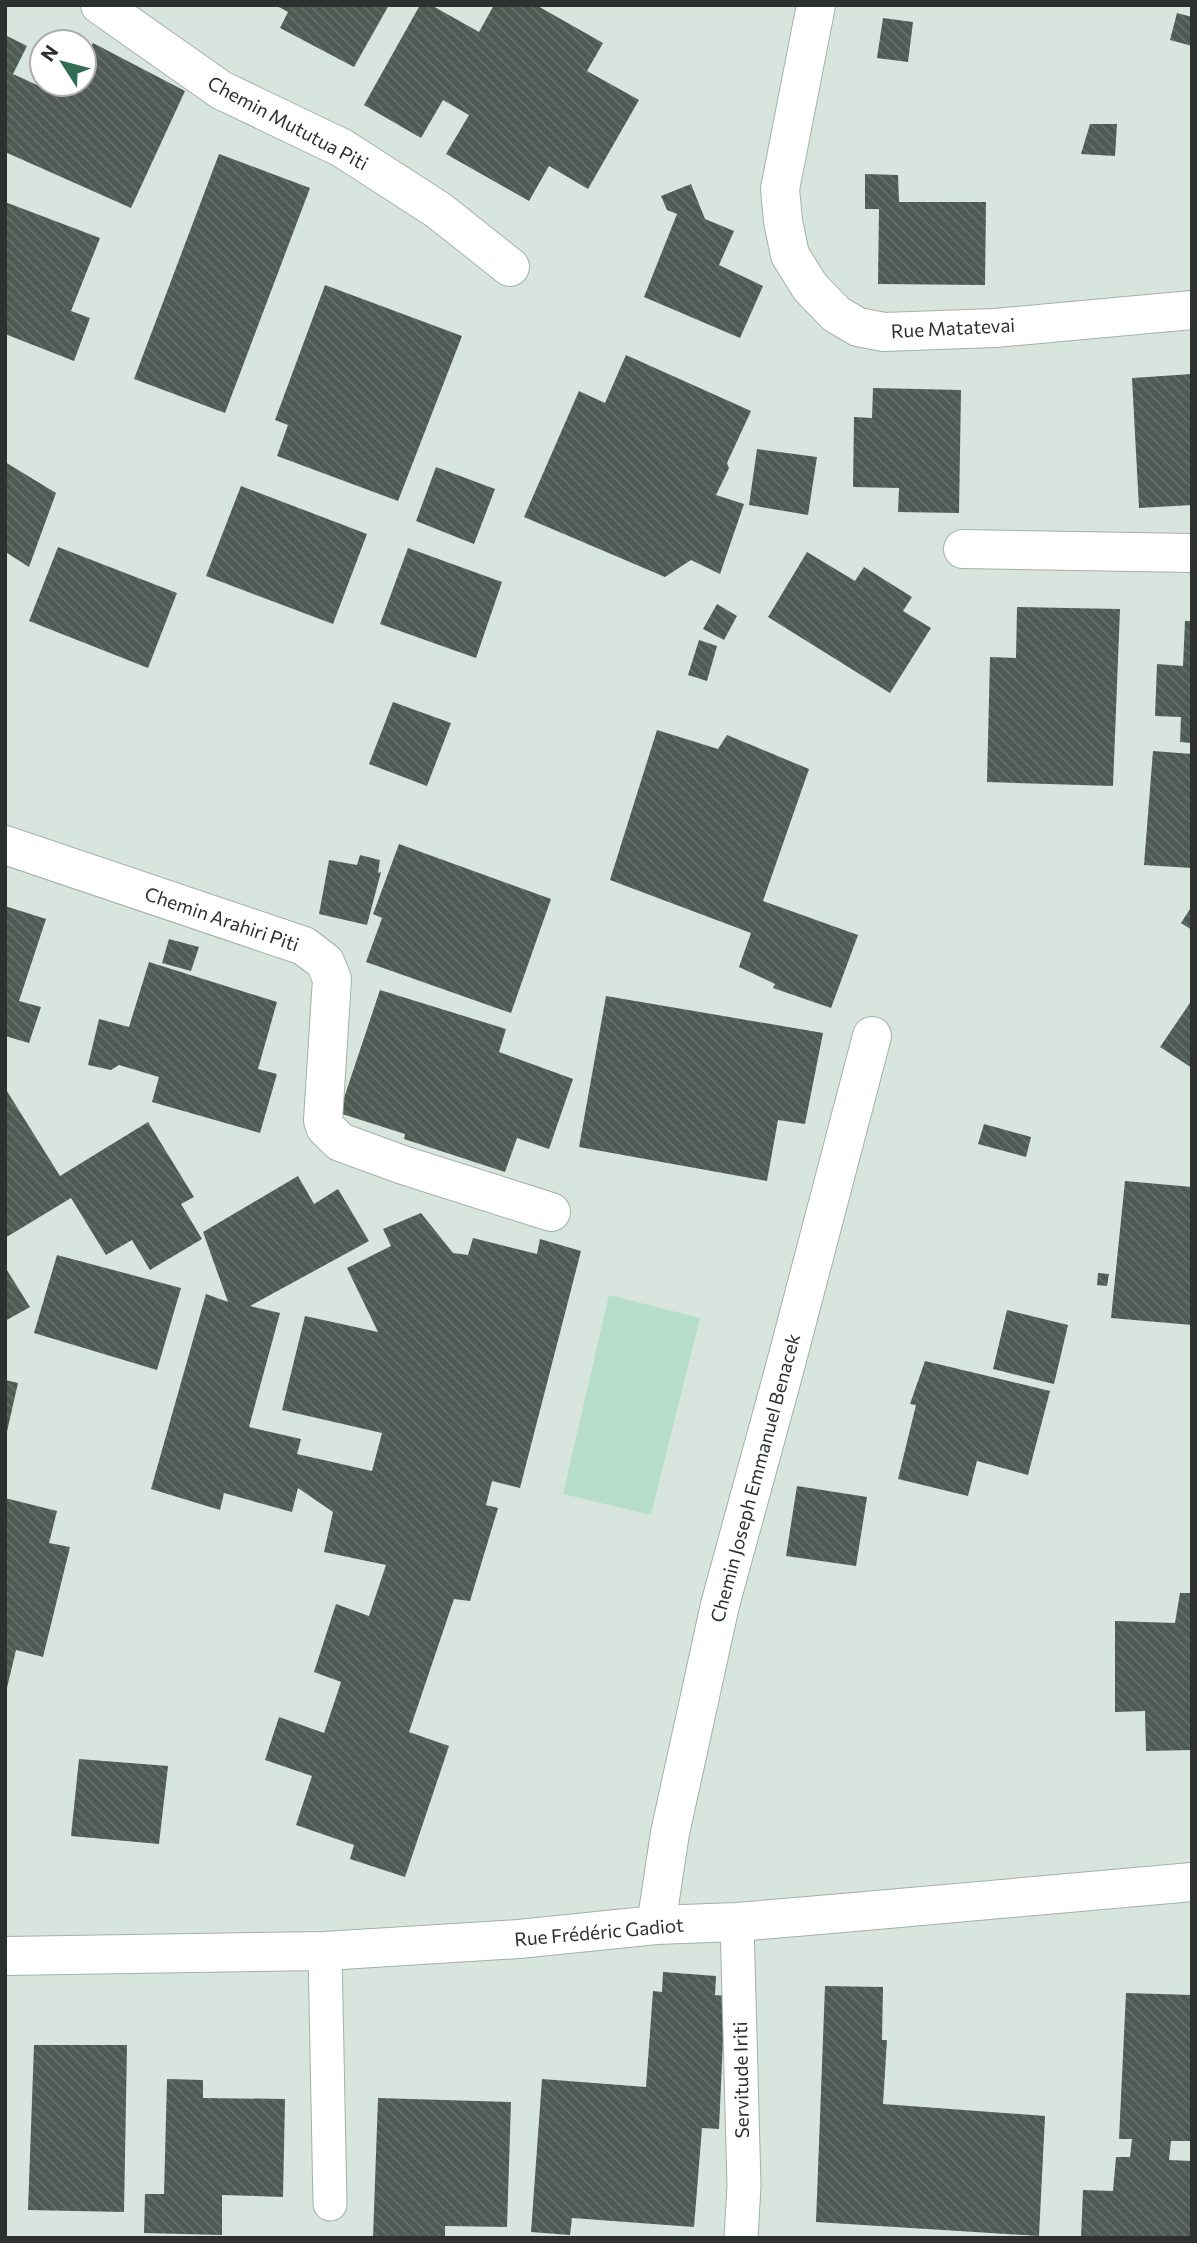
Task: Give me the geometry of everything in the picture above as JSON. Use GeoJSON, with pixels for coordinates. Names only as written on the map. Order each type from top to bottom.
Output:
{"type":"FeatureCollection","features":[{"type":"Feature","properties":{"kind":"street","name":"Chemin Mututua Piti"},"geometry":{"type":"LineString","coordinates":[[100,5],[221,90],[342,148],[438,210],[510,267]]}},
{"type":"Feature","properties":{"kind":"street","name":"Rue Matatevai"},"geometry":{"type":"LineString","coordinates":[[816,5],[780,189],[790,255],[810,287],[836,314],[858,327],[884,332],[995,328],[1192,310]]}},
{"type":"Feature","properties":{"kind":"street"},"geometry":{"type":"LineString","coordinates":[[963,549],[1192,553]]}},
{"type":"Feature","properties":{"kind":"street","name":"Chemin Arahiri Piti"},"geometry":{"type":"LineString","coordinates":[[5,845],[304,946],[325,962],[332,979],[323,1120],[327,1130],[340,1142],[551,1212]]}},
{"type":"Feature","properties":{"kind":"street","name":"Chemin Joseph Emmanuel Benacek"},"geometry":{"type":"LineString","coordinates":[[656,1925],[670,1833],[720,1605],[872,1035]]}},
{"type":"Feature","properties":{"kind":"street","name":"Rue Frédéric Gadiot"},"geometry":{"type":"LineString","coordinates":[[5,1956],[325,1951],[519,1939],[656,1925],[737,1922],[1192,1882]]}},
{"type":"Feature","properties":{"kind":"lane","name":"Servitude Iriti"},"geometry":{"type":"LineString","coordinates":[[737,1922],[744,2186],[741,2238]]}},
{"type":"Feature","properties":{"kind":"lane"},"geometry":{"type":"LineString","coordinates":[[325,1951],[330,2204]]}},
{"type":"Feature","properties":{"kind":"green space"},"geometry":{"type":"Polygon","coordinates":[[[609,1295],[700,1318],[651,1515],[563,1494],[609,1295]]]}},
{"type":"Feature","properties":{"kind":"building"},"geometry":{"type":"Polygon","coordinates":[[[275,5],[389,5],[354,67],[280,28],[288,12],[275,5]]]}},
{"type":"Feature","properties":{"kind":"building"},"geometry":{"type":"Polygon","coordinates":[[[420,5],[431,5],[479,32],[494,5],[536,5],[603,43],[587,71],[639,100],[588,189],[549,166],[529,201],[446,154],[469,115],[443,100],[421,138],[364,105],[420,5]]]}},
{"type":"Feature","properties":{"kind":"building"},"geometry":{"type":"Polygon","coordinates":[[[1177,13],[1192,17],[1192,46],[1170,40],[1177,13]]]}},
{"type":"Feature","properties":{"kind":"building"},"geometry":{"type":"Polygon","coordinates":[[[883,18],[913,22],[908,62],[877,58],[883,18]]]}},
{"type":"Feature","properties":{"kind":"building"},"geometry":{"type":"Polygon","coordinates":[[[5,35],[27,46],[13,74],[28,81],[28,98],[98,98],[98,46],[185,91],[131,208],[5,152],[5,35]]]}},
{"type":"Feature","properties":{"kind":"building"},"geometry":{"type":"Polygon","coordinates":[[[1090,124],[1117,124],[1115,156],[1081,154],[1090,124]]]}},
{"type":"Feature","properties":{"kind":"building"},"geometry":{"type":"Polygon","coordinates":[[[219,154],[310,188],[225,413],[134,379],[219,154]]]}},
{"type":"Feature","properties":{"kind":"building"},"geometry":{"type":"Polygon","coordinates":[[[865,174],[898,175],[899,202],[986,202],[985,285],[878,284],[879,209],[865,209],[865,174]]]}},
{"type":"Feature","properties":{"kind":"building"},"geometry":{"type":"Polygon","coordinates":[[[691,184],[705,219],[734,231],[719,265],[763,286],[740,338],[644,297],[677,214],[667,210],[661,196],[691,184]]]}},
{"type":"Feature","properties":{"kind":"building"},"geometry":{"type":"Polygon","coordinates":[[[5,202],[100,238],[71,311],[90,318],[74,361],[5,334],[5,202]]]}},
{"type":"Feature","properties":{"kind":"building"},"geometry":{"type":"Polygon","coordinates":[[[325,285],[462,336],[398,501],[277,456],[288,425],[275,420],[325,285]]]}},
{"type":"Feature","properties":{"kind":"building"},"geometry":{"type":"Polygon","coordinates":[[[626,355],[751,411],[727,463],[729,468],[716,495],[744,504],[720,574],[691,560],[665,577],[524,517],[579,391],[605,403],[626,355]]]}},
{"type":"Feature","properties":{"kind":"building"},"geometry":{"type":"Polygon","coordinates":[[[1192,374],[1192,505],[1139,508],[1132,378],[1192,374]]]}},
{"type":"Feature","properties":{"kind":"building"},"geometry":{"type":"Polygon","coordinates":[[[873,388],[961,390],[959,513],[898,512],[899,488],[853,487],[854,417],[872,418],[873,388]]]}},
{"type":"Feature","properties":{"kind":"building"},"geometry":{"type":"Polygon","coordinates":[[[757,449],[817,457],[808,515],[749,505],[757,449]]]}},
{"type":"Feature","properties":{"kind":"building"},"geometry":{"type":"Polygon","coordinates":[[[5,462],[56,493],[29,567],[7,553],[5,555],[5,462]]]}},
{"type":"Feature","properties":{"kind":"building"},"geometry":{"type":"Polygon","coordinates":[[[436,467],[495,489],[474,544],[416,521],[436,467]]]}},
{"type":"Feature","properties":{"kind":"building"},"geometry":{"type":"Polygon","coordinates":[[[241,486],[367,534],[333,624],[206,576],[241,486]]]}},
{"type":"Feature","properties":{"kind":"building"},"geometry":{"type":"Polygon","coordinates":[[[58,547],[177,593],[148,668],[29,621],[58,547]]]}},
{"type":"Feature","properties":{"kind":"building"},"geometry":{"type":"Polygon","coordinates":[[[408,548],[502,582],[476,658],[380,624],[408,548]]]}},
{"type":"Feature","properties":{"kind":"building"},"geometry":{"type":"Polygon","coordinates":[[[807,552],[855,581],[864,567],[912,597],[903,611],[931,628],[890,693],[768,617],[807,552]]]}},
{"type":"Feature","properties":{"kind":"building"},"geometry":{"type":"Polygon","coordinates":[[[717,604],[737,616],[724,640],[703,629],[717,604]]]}},
{"type":"Feature","properties":{"kind":"building"},"geometry":{"type":"Polygon","coordinates":[[[1017,607],[1120,609],[1113,786],[987,782],[990,657],[1016,658],[1017,607]]]}},
{"type":"Feature","properties":{"kind":"building"},"geometry":{"type":"Polygon","coordinates":[[[1185,621],[1192,621],[1192,743],[1180,742],[1181,717],[1155,716],[1157,664],[1183,666],[1185,621]]]}},
{"type":"Feature","properties":{"kind":"building"},"geometry":{"type":"Polygon","coordinates":[[[699,640],[717,646],[707,681],[688,675],[699,640]]]}},
{"type":"Feature","properties":{"kind":"building"},"geometry":{"type":"Polygon","coordinates":[[[393,702],[451,723],[427,786],[369,764],[393,702]]]}},
{"type":"Feature","properties":{"kind":"building"},"geometry":{"type":"Polygon","coordinates":[[[657,730],[718,749],[727,735],[809,769],[763,901],[858,935],[831,1008],[773,988],[775,984],[739,967],[751,933],[610,880],[657,730]]]}},
{"type":"Feature","properties":{"kind":"building"},"geometry":{"type":"Polygon","coordinates":[[[1153,751],[1192,754],[1192,868],[1144,865],[1153,751]]]}},
{"type":"Feature","properties":{"kind":"building"},"geometry":{"type":"Polygon","coordinates":[[[399,844],[551,899],[511,1013],[366,962],[382,918],[373,914],[399,844]]]}},
{"type":"Feature","properties":{"kind":"building"},"geometry":{"type":"Polygon","coordinates":[[[360,855],[380,860],[378,873],[381,872],[367,925],[319,914],[329,860],[357,865],[360,855]]]}},
{"type":"Feature","properties":{"kind":"building"},"geometry":{"type":"Polygon","coordinates":[[[5,906],[46,919],[19,1001],[41,1007],[29,1043],[5,1036],[5,906]]]}},
{"type":"Feature","properties":{"kind":"building"},"geometry":{"type":"Polygon","coordinates":[[[1192,906],[1192,930],[1181,923],[1192,906]]]}},
{"type":"Feature","properties":{"kind":"building"},"geometry":{"type":"Polygon","coordinates":[[[169,939],[199,947],[191,971],[162,963],[169,939]]]}},
{"type":"Feature","properties":{"kind":"building"},"geometry":{"type":"Polygon","coordinates":[[[149,962],[277,1002],[258,1069],[277,1074],[260,1133],[152,1102],[159,1077],[119,1065],[111,1070],[88,1065],[99,1019],[129,1027],[149,962]]]}},
{"type":"Feature","properties":{"kind":"building"},"geometry":{"type":"Polygon","coordinates":[[[380,990],[506,1029],[499,1052],[573,1079],[549,1149],[517,1138],[505,1172],[404,1139],[405,1134],[339,1113],[380,990]]]}},
{"type":"Feature","properties":{"kind":"building"},"geometry":{"type":"Polygon","coordinates":[[[606,996],[823,1033],[805,1124],[778,1120],[767,1181],[579,1147],[606,996]]]}},
{"type":"Feature","properties":{"kind":"building"},"geometry":{"type":"Polygon","coordinates":[[[1192,1000],[1192,1068],[1160,1047],[1192,1000]]]}},
{"type":"Feature","properties":{"kind":"building"},"geometry":{"type":"Polygon","coordinates":[[[5,1088],[60,1176],[148,1122],[194,1197],[181,1204],[202,1239],[150,1270],[132,1240],[106,1255],[71,1198],[5,1238],[5,1088]]]}},
{"type":"Feature","properties":{"kind":"building"},"geometry":{"type":"Polygon","coordinates":[[[984,1124],[1031,1137],[1026,1157],[978,1144],[984,1124]]]}},
{"type":"Feature","properties":{"kind":"building"},"geometry":{"type":"Polygon","coordinates":[[[298,1176],[314,1204],[338,1189],[369,1241],[250,1306],[280,1313],[249,1427],[301,1439],[297,1454],[372,1471],[382,1433],[282,1410],[305,1316],[378,1332],[347,1268],[391,1246],[383,1229],[421,1213],[453,1253],[468,1255],[473,1238],[537,1254],[540,1239],[581,1251],[520,1488],[492,1481],[486,1505],[498,1508],[470,1601],[454,1599],[409,1732],[449,1746],[405,1877],[350,1859],[354,1845],[296,1825],[312,1776],[265,1760],[279,1717],[324,1733],[341,1682],[314,1672],[336,1604],[369,1616],[386,1565],[324,1552],[333,1512],[298,1488],[292,1512],[224,1493],[220,1510],[151,1489],[206,1294],[228,1302],[203,1232],[298,1176]]]}},
{"type":"Feature","properties":{"kind":"building"},"geometry":{"type":"Polygon","coordinates":[[[1125,1181],[1192,1187],[1192,1325],[1111,1318],[1125,1181]]]}},
{"type":"Feature","properties":{"kind":"building"},"geometry":{"type":"Polygon","coordinates":[[[57,1255],[181,1288],[157,1370],[34,1333],[57,1255]]]}},
{"type":"Feature","properties":{"kind":"building"},"geometry":{"type":"Polygon","coordinates":[[[5,1267],[30,1307],[5,1321],[5,1267]]]}},
{"type":"Feature","properties":{"kind":"building"},"geometry":{"type":"Polygon","coordinates":[[[1098,1273],[1109,1274],[1107,1286],[1097,1285],[1098,1273]]]}},
{"type":"Feature","properties":{"kind":"building"},"geometry":{"type":"Polygon","coordinates":[[[1007,1310],[1068,1325],[1054,1384],[993,1369],[1007,1310]]]}},
{"type":"Feature","properties":{"kind":"building"},"geometry":{"type":"Polygon","coordinates":[[[925,1361],[1050,1391],[1028,1475],[977,1461],[968,1496],[898,1479],[916,1405],[910,1404],[925,1361]]]}},
{"type":"Feature","properties":{"kind":"building"},"geometry":{"type":"Polygon","coordinates":[[[5,1380],[18,1383],[6,1436],[5,1436],[5,1380]]]}},
{"type":"Feature","properties":{"kind":"building"},"geometry":{"type":"Polygon","coordinates":[[[797,1486],[867,1497],[856,1566],[786,1556],[797,1486]]]}},
{"type":"Feature","properties":{"kind":"building"},"geometry":{"type":"Polygon","coordinates":[[[5,1498],[57,1511],[49,1543],[70,1547],[43,1657],[16,1650],[6,1692],[5,1498]]]}},
{"type":"Feature","properties":{"kind":"building"},"geometry":{"type":"Polygon","coordinates":[[[1180,1593],[1192,1593],[1192,1750],[1146,1751],[1145,1711],[1115,1712],[1115,1621],[1175,1623],[1180,1593]]]}},
{"type":"Feature","properties":{"kind":"building"},"geometry":{"type":"Polygon","coordinates":[[[79,1759],[168,1766],[159,1844],[71,1836],[79,1759]]]}},
{"type":"Feature","properties":{"kind":"building"},"geometry":{"type":"Polygon","coordinates":[[[663,1972],[716,1976],[715,1995],[725,1996],[719,2129],[702,2128],[694,2227],[572,2218],[570,2235],[531,2232],[542,2079],[646,2087],[653,1991],[662,1992],[663,1972]]]}},
{"type":"Feature","properties":{"kind":"building"},"geometry":{"type":"Polygon","coordinates":[[[825,1986],[883,1987],[882,2040],[887,2040],[883,2104],[1045,2116],[1039,2236],[816,2222],[825,1986]]]}},
{"type":"Feature","properties":{"kind":"building"},"geometry":{"type":"Polygon","coordinates":[[[1126,1993],[1192,1995],[1192,2141],[1171,2141],[1169,2160],[1192,2161],[1192,2238],[1081,2238],[1083,2190],[1113,2191],[1116,2157],[1130,2157],[1132,2139],[1119,2139],[1126,1993]]]}},
{"type":"Feature","properties":{"kind":"building"},"geometry":{"type":"Polygon","coordinates":[[[34,2045],[127,2045],[124,2212],[28,2210],[34,2045]]]}},
{"type":"Feature","properties":{"kind":"building"},"geometry":{"type":"Polygon","coordinates":[[[167,2079],[203,2080],[203,2098],[285,2099],[283,2197],[222,2195],[222,2235],[144,2233],[145,2194],[164,2194],[167,2079]]]}},
{"type":"Feature","properties":{"kind":"building"},"geometry":{"type":"Polygon","coordinates":[[[378,2098],[511,2102],[507,2227],[445,2226],[445,2238],[373,2238],[378,2098]]]}}]}
